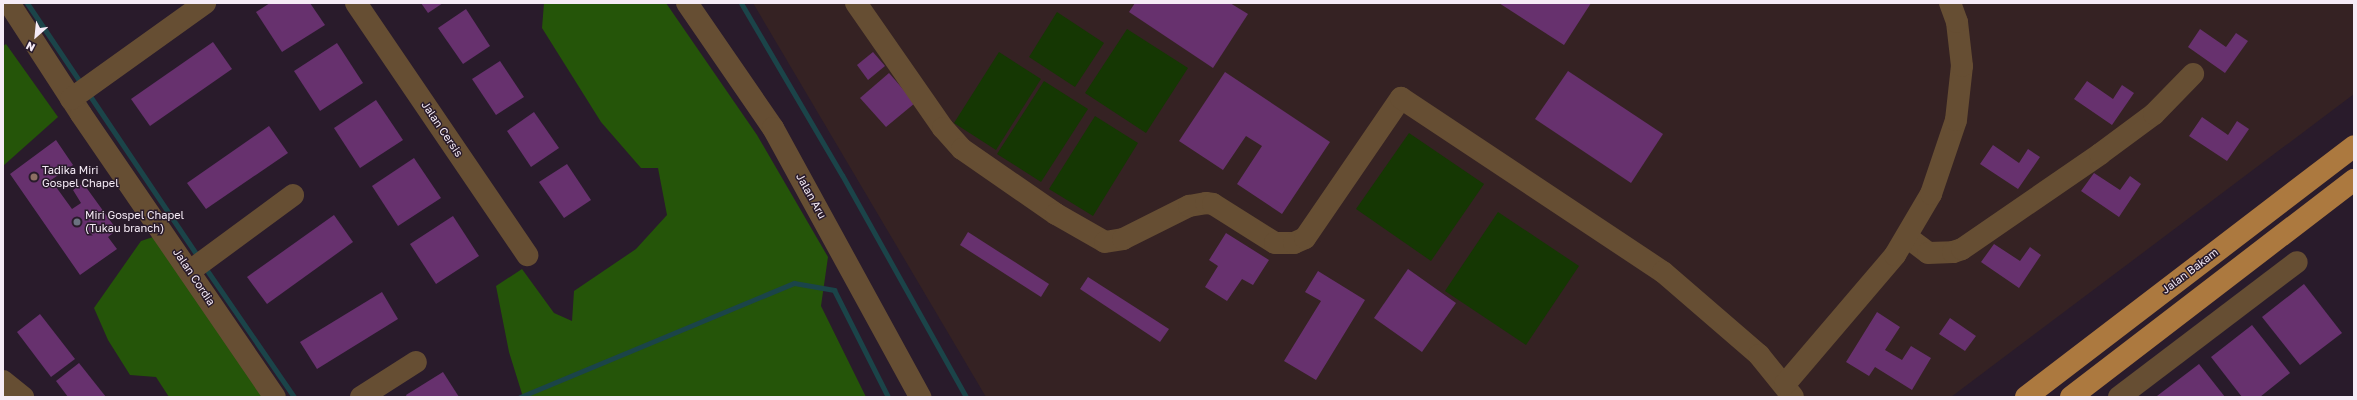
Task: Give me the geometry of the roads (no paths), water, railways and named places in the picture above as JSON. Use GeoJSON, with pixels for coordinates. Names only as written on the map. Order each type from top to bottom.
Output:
{"type":"FeatureCollection","features":[{"type":"Feature","properties":{"kind":"main road","name":"Jalan Bakam"},"geometry":{"type":"LineString","coordinates":[[2026,397],[2354,146]]}},
{"type":"Feature","properties":{"kind":"main road"},"geometry":{"type":"LineString","coordinates":[[2071,397],[2354,180]]}},
{"type":"Feature","properties":{"kind":"street","name":"Jalan Cordia"},"geometry":{"type":"LineString","coordinates":[[8,3],[193,268],[275,397]]}},
{"type":"Feature","properties":{"kind":"street"},"geometry":{"type":"LineString","coordinates":[[74,98],[96,80],[205,3]]}},
{"type":"Feature","properties":{"kind":"street","name":"Jalan Cersis"},"geometry":{"type":"LineString","coordinates":[[356,3],[527,255]]}},
{"type":"Feature","properties":{"kind":"street","name":"Jalan Aru"},"geometry":{"type":"LineString","coordinates":[[687,3],[773,128],[920,397]]}},
{"type":"Feature","properties":{"kind":"street"},"geometry":{"type":"LineString","coordinates":[[856,3],[943,128],[962,149],[1056,214],[1105,242],[1123,240],[1188,206],[1206,204],[1213,204],[1276,243],[1294,243],[1305,238],[1401,98],[1663,272],[1735,332],[1789,390],[1874,282],[1907,237],[1931,194],[1956,120],[1962,66],[1957,22],[1950,3]]}},
{"type":"Feature","properties":{"kind":"street"},"geometry":{"type":"LineString","coordinates":[[1907,237],[1928,253],[1954,252],[1962,249],[2100,154],[2148,118],[2194,74]]}},
{"type":"Feature","properties":{"kind":"street"},"geometry":{"type":"LineString","coordinates":[[193,268],[293,195]]}},
{"type":"Feature","properties":{"kind":"street"},"geometry":{"type":"LineString","coordinates":[[2119,397],[2297,262]]}},
{"type":"Feature","properties":{"kind":"street"},"geometry":{"type":"LineString","coordinates":[[361,397],[416,362]]}},
{"type":"Feature","properties":{"kind":"street"},"geometry":{"type":"LineString","coordinates":[[3,382],[23,397]]}},
{"type":"Feature","properties":{"kind":"waterway"},"geometry":{"type":"LineString","coordinates":[[27,3],[82,85]]}},
{"type":"Feature","properties":{"kind":"waterway"},"geometry":{"type":"LineString","coordinates":[[741,3],[842,175],[966,397]]}},
{"type":"Feature","properties":{"kind":"waterway"},"geometry":{"type":"LineString","coordinates":[[88,93],[198,257]]}},
{"type":"Feature","properties":{"kind":"waterway"},"geometry":{"type":"LineString","coordinates":[[204,266],[294,397]]}},
{"type":"Feature","properties":{"kind":"waterway"},"geometry":{"type":"LineString","coordinates":[[520,397],[794,283],[834,290],[888,397]]}},
{"type":"Feature","properties":{"kind":"place","name":"Tadika Miri Gospel Chapel"},"geometry":{"type":"Point","coordinates":[34,177]}},
{"type":"Feature","properties":{"kind":"place","name":"Miri Gospel Chapel (Tukau branch)"},"geometry":{"type":"Point","coordinates":[77,222]}}]}
